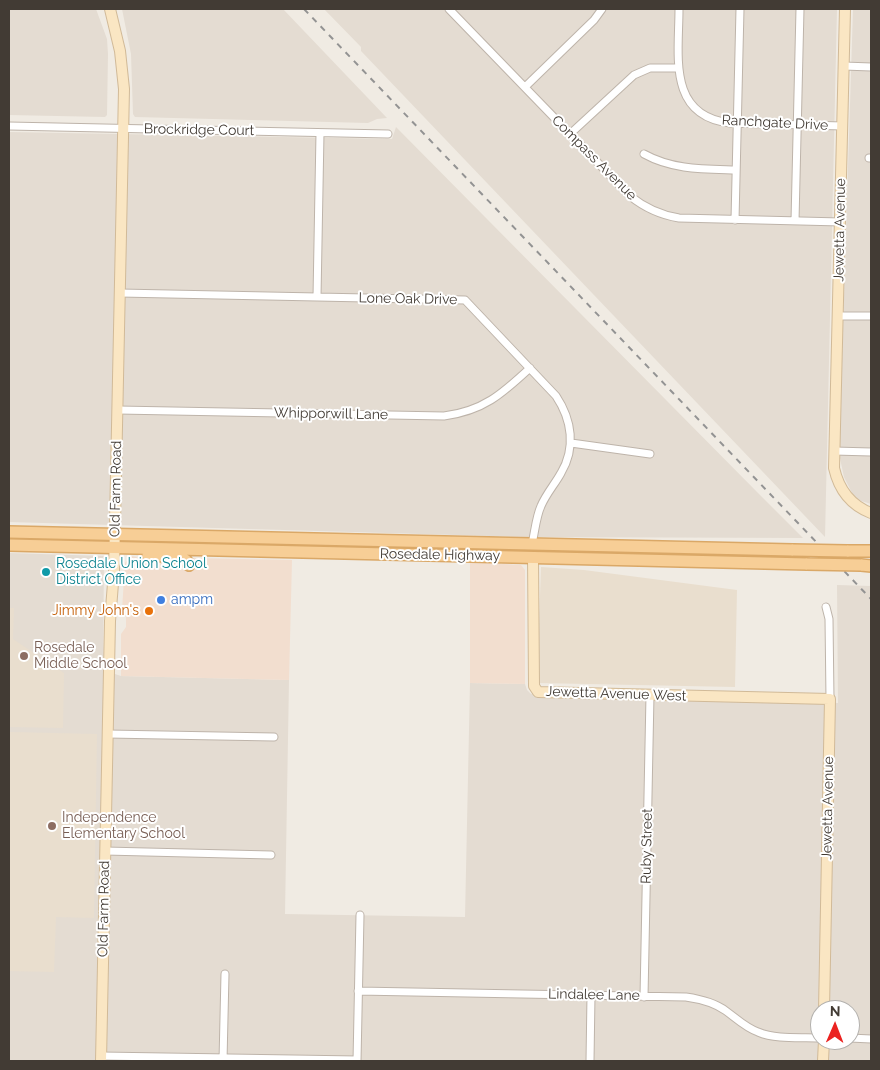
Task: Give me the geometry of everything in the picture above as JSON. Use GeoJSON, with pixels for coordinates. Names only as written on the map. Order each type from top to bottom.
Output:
{"type":"FeatureCollection","features":[{"type":"Feature","properties":{"kind":"main road","name":"Rosedale Highway"},"geometry":{"type":"LineString","coordinates":[[9,532],[871,551]]}},
{"type":"Feature","properties":{"kind":"main road"},"geometry":{"type":"LineString","coordinates":[[243,550],[252,545],[321,544],[340,540]]}},
{"type":"Feature","properties":{"kind":"main road"},"geometry":{"type":"LineString","coordinates":[[441,555],[459,551],[522,552],[526,551],[532,544]]}},
{"type":"Feature","properties":{"kind":"main road","name":"Rosedale Highway"},"geometry":{"type":"LineString","coordinates":[[9,545],[866,565]]}},
{"type":"Feature","properties":{"kind":"main road"},"geometry":{"type":"LineString","coordinates":[[130,548],[150,556],[181,557],[187,560],[189,565]]}},
{"type":"Feature","properties":{"kind":"main road"},"geometry":{"type":"LineString","coordinates":[[533,557],[536,552],[543,550],[651,552],[682,548]]}},
{"type":"Feature","properties":{"kind":"street","name":"Old Farm Road"},"geometry":{"type":"LineString","coordinates":[[101,1059],[110,621],[115,548],[123,128],[123,70],[117,33],[110,9]]}},
{"type":"Feature","properties":{"kind":"street","name":"Compass Avenue"},"geometry":{"type":"LineString","coordinates":[[449,9],[630,196],[647,208],[662,215],[679,218],[840,222]]}},
{"type":"Feature","properties":{"kind":"street"},"geometry":{"type":"LineString","coordinates":[[524,87],[594,20],[602,9]]}},
{"type":"Feature","properties":{"kind":"street","name":"Ranchgate Drive"},"geometry":{"type":"LineString","coordinates":[[680,9],[678,68],[681,86],[690,103],[697,110],[713,120],[737,124],[843,126]]}},
{"type":"Feature","properties":{"kind":"street"},"geometry":{"type":"LineString","coordinates":[[735,220],[740,9]]}},
{"type":"Feature","properties":{"kind":"street"},"geometry":{"type":"LineString","coordinates":[[795,221],[800,9]]}},
{"type":"Feature","properties":{"kind":"street","name":"Jewetta Avenue"},"geometry":{"type":"LineString","coordinates":[[845,9],[834,468],[842,490],[852,501],[871,513]]}},
{"type":"Feature","properties":{"kind":"street"},"geometry":{"type":"LineString","coordinates":[[844,66],[871,67]]}},
{"type":"Feature","properties":{"kind":"street"},"geometry":{"type":"LineString","coordinates":[[570,134],[634,75],[650,68],[678,68]]}},
{"type":"Feature","properties":{"kind":"street","name":"Brockridge Court"},"geometry":{"type":"LineString","coordinates":[[9,126],[388,134]]}},
{"type":"Feature","properties":{"kind":"street"},"geometry":{"type":"LineString","coordinates":[[317,297],[320,133]]}},
{"type":"Feature","properties":{"kind":"street"},"geometry":{"type":"LineString","coordinates":[[644,154],[675,167],[736,170]]}},
{"type":"Feature","properties":{"kind":"street","name":"Lone Oak Drive"},"geometry":{"type":"LineString","coordinates":[[120,292],[464,300],[552,391],[562,404],[569,424],[570,443],[566,464],[541,506],[532,544]]}},
{"type":"Feature","properties":{"kind":"street"},"geometry":{"type":"LineString","coordinates":[[838,316],[871,316]]}},
{"type":"Feature","properties":{"kind":"street","name":"Whipporwill Lane"},"geometry":{"type":"LineString","coordinates":[[118,410],[444,416],[485,405],[506,391],[530,368]]}},
{"type":"Feature","properties":{"kind":"street"},"geometry":{"type":"LineString","coordinates":[[570,443],[650,454]]}},
{"type":"Feature","properties":{"kind":"street"},"geometry":{"type":"LineString","coordinates":[[834,452],[871,452]]}},
{"type":"Feature","properties":{"kind":"street","name":"Jewetta Avenue West"},"geometry":{"type":"LineString","coordinates":[[533,557],[534,686],[538,692],[830,700]]}},
{"type":"Feature","properties":{"kind":"street","name":"Jewetta Avenue"},"geometry":{"type":"LineString","coordinates":[[824,1000],[830,700],[826,606]]}},
{"type":"Feature","properties":{"kind":"street","name":"Ruby Street"},"geometry":{"type":"LineString","coordinates":[[644,996],[650,695]]}},
{"type":"Feature","properties":{"kind":"street"},"geometry":{"type":"LineString","coordinates":[[108,734],[274,737]]}},
{"type":"Feature","properties":{"kind":"street"},"geometry":{"type":"LineString","coordinates":[[105,851],[271,855]]}},
{"type":"Feature","properties":{"kind":"street"},"geometry":{"type":"LineString","coordinates":[[101,1059],[357,1061],[360,915]]}},
{"type":"Feature","properties":{"kind":"street"},"geometry":{"type":"LineString","coordinates":[[223,1060],[225,974]]}},
{"type":"Feature","properties":{"kind":"street","name":"Lindalee Lane"},"geometry":{"type":"LineString","coordinates":[[358,990],[696,998],[717,1006],[745,1026],[759,1033],[778,1037],[810,1038]]}},
{"type":"Feature","properties":{"kind":"street"},"geometry":{"type":"LineString","coordinates":[[590,1061],[591,995]]}},
{"type":"Feature","properties":{"kind":"shaded area"},"geometry":{"type":"Polygon","coordinates":[[[9,9],[96,9],[107,39],[107,115],[105,117],[9,115],[9,9]]]}},
{"type":"Feature","properties":{"kind":"shaded area"},"geometry":{"type":"Polygon","coordinates":[[[122,9],[283,9],[387,118],[377,119],[368,123],[135,117],[133,114],[131,54],[122,9]]]}},
{"type":"Feature","properties":{"kind":"shaded area"},"geometry":{"type":"Polygon","coordinates":[[[324,9],[837,9],[825,537],[361,51],[361,47],[324,9]]]}},
{"type":"Feature","properties":{"kind":"shaded area"},"geometry":{"type":"Polygon","coordinates":[[[853,9],[871,9],[871,504],[855,499],[844,477],[839,454],[853,9]]]}},
{"type":"Feature","properties":{"kind":"shaded area"},"geometry":{"type":"Polygon","coordinates":[[[396,127],[803,538],[524,537],[9,522],[9,132],[392,139],[396,127]]]}},
{"type":"Feature","properties":{"kind":"shaded area"},"geometry":{"type":"Polygon","coordinates":[[[9,553],[104,556],[103,670],[121,676],[289,680],[285,914],[465,917],[470,683],[525,684],[531,694],[838,703],[837,585],[871,586],[871,1061],[9,1061],[9,553]]]}},
{"type":"Feature","properties":{"kind":"shaded area"},"geometry":{"type":"Polygon","coordinates":[[[131,556],[151,560],[178,561],[192,558],[292,560],[289,680],[121,676],[121,634],[126,627],[126,617],[122,610],[125,563],[131,556]]]}},
{"type":"Feature","properties":{"kind":"shaded area"},"geometry":{"type":"Polygon","coordinates":[[[470,562],[521,565],[525,570],[525,684],[470,683],[470,562]]]}},
{"type":"Feature","properties":{"kind":"shaded area"},"geometry":{"type":"Polygon","coordinates":[[[541,567],[584,570],[737,590],[735,687],[537,683],[541,567]]]}},
{"type":"Feature","properties":{"kind":"shaded area","name":"Rosedale Middle School"},"geometry":{"type":"Polygon","coordinates":[[[9,608],[14,608],[13,639],[64,673],[63,728],[9,727],[9,608]]]}},
{"type":"Feature","properties":{"kind":"shaded area","name":"Independence Elementary School"},"geometry":{"type":"Polygon","coordinates":[[[9,732],[97,734],[94,918],[56,917],[54,972],[9,971],[9,732]]]}},
{"type":"Feature","properties":{"kind":"railway"},"geometry":{"type":"LineString","coordinates":[[304,9],[871,599]]}},
{"type":"Feature","properties":{"kind":"place","name":"Rosedale Union School District Office"},"geometry":{"type":"Point","coordinates":[46,572]}},
{"type":"Feature","properties":{"kind":"place","name":"ampm"},"geometry":{"type":"Point","coordinates":[161,600]}},
{"type":"Feature","properties":{"kind":"place","name":"Jimmy John's"},"geometry":{"type":"Point","coordinates":[149,611]}},
{"type":"Feature","properties":{"kind":"place","name":"Rosedale Middle School"},"geometry":{"type":"Point","coordinates":[24,656]}},
{"type":"Feature","properties":{"kind":"place","name":"Independence Elementary School"},"geometry":{"type":"Point","coordinates":[52,826]}}]}
